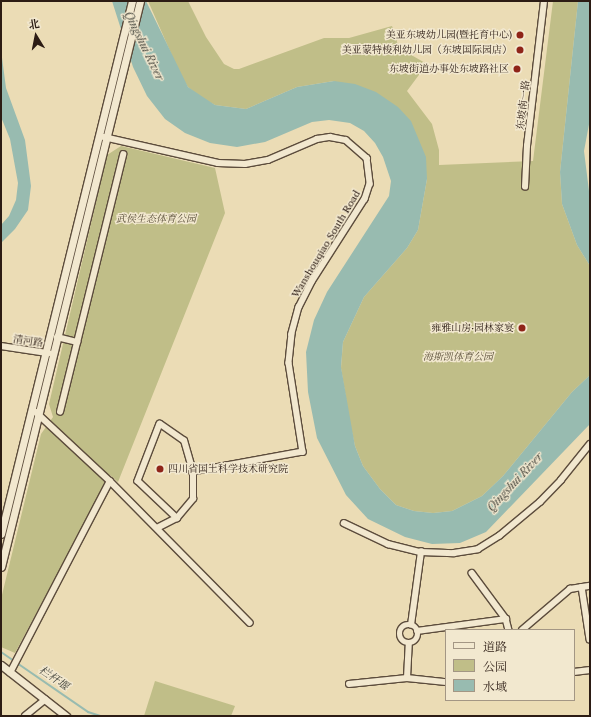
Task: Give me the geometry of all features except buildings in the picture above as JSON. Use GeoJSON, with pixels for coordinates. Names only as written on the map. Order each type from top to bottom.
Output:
{"type":"FeatureCollection","features":[{"type":"Feature","properties":{"kind":"street"},"geometry":{"type":"LineString","coordinates":[[49,354],[57,337],[103,137],[120,50],[132,1]]}},
{"type":"Feature","properties":{"kind":"street"},"geometry":{"type":"LineString","coordinates":[[1,567],[3,548],[49,354],[103,137],[127,57],[140,1]]}},
{"type":"Feature","properties":{"kind":"street","name":"东坡南一路"},"geometry":{"type":"LineString","coordinates":[[525,187],[527,146],[544,1]]}},
{"type":"Feature","properties":{"kind":"street","name":"Wanshouqiao South Road"},"geometry":{"type":"LineString","coordinates":[[103,137],[218,162],[245,164],[268,160],[317,139],[330,137],[346,140],[367,158],[370,184],[365,199],[312,282],[299,307],[292,334],[288,363],[303,452],[193,472]]}},
{"type":"Feature","properties":{"kind":"street"},"geometry":{"type":"LineString","coordinates":[[60,412],[123,155]]}},
{"type":"Feature","properties":{"kind":"street"},"geometry":{"type":"LineString","coordinates":[[57,337],[77,342]]}},
{"type":"Feature","properties":{"kind":"street","name":"清河路"},"geometry":{"type":"LineString","coordinates":[[1,346],[49,354]]}},
{"type":"Feature","properties":{"kind":"street"},"geometry":{"type":"LineString","coordinates":[[35,412],[110,481],[250,623]]}},
{"type":"Feature","properties":{"kind":"street"},"geometry":{"type":"LineString","coordinates":[[1,534],[35,412]]}},
{"type":"Feature","properties":{"kind":"street"},"geometry":{"type":"LineString","coordinates":[[157,528],[178,518],[193,499],[193,472],[184,442],[160,424],[138,481],[178,518]]}},
{"type":"Feature","properties":{"kind":"street"},"geometry":{"type":"LineString","coordinates":[[344,523],[388,544],[421,552],[460,552],[478,549],[500,536],[561,480],[590,444]]}},
{"type":"Feature","properties":{"kind":"street"},"geometry":{"type":"LineString","coordinates":[[10,673],[110,481]]}},
{"type":"Feature","properties":{"kind":"street"},"geometry":{"type":"LineString","coordinates":[[411,625],[421,552]]}},
{"type":"Feature","properties":{"kind":"street"},"geometry":{"type":"LineString","coordinates":[[472,573],[506,619],[509,629]]}},
{"type":"Feature","properties":{"kind":"street"},"geometry":{"type":"LineString","coordinates":[[523,629],[570,588],[590,586]]}},
{"type":"Feature","properties":{"kind":"street"},"geometry":{"type":"LineString","coordinates":[[582,587],[590,639]]}},
{"type":"Feature","properties":{"kind":"street"},"geometry":{"type":"LineString","coordinates":[[417,631],[506,619]]}},
{"type":"Feature","properties":{"kind":"street"},"geometry":{"type":"LineString","coordinates":[[409,644],[417,639],[417,631],[411,625]]}},
{"type":"Feature","properties":{"kind":"street"},"geometry":{"type":"LineString","coordinates":[[409,644],[401,640],[399,632],[405,626],[411,625]]}},
{"type":"Feature","properties":{"kind":"street"},"geometry":{"type":"LineString","coordinates":[[407,678],[409,644]]}},
{"type":"Feature","properties":{"kind":"street"},"geometry":{"type":"LineString","coordinates":[[1,665],[66,716]]}},
{"type":"Feature","properties":{"kind":"street"},"geometry":{"type":"LineString","coordinates":[[575,672],[590,670]]}},
{"type":"Feature","properties":{"kind":"street"},"geometry":{"type":"LineString","coordinates":[[349,684],[407,678],[445,682]]}},
{"type":"Feature","properties":{"kind":"street"},"geometry":{"type":"LineString","coordinates":[[25,716],[45,700]]}},
{"type":"Feature","properties":{"kind":"green space","name":"海斯凯体育公园"},"geometry":{"type":"Polygon","coordinates":[[[148,1],[188,1],[206,37],[224,64],[234,69],[239,69],[324,38],[349,38],[392,26],[399,48],[427,64],[407,91],[432,124],[439,150],[439,165],[533,161],[553,1],[578,1],[560,172],[562,204],[577,245],[590,266],[590,375],[572,392],[503,476],[482,496],[452,511],[433,513],[414,511],[396,505],[380,489],[363,466],[355,446],[350,423],[341,368],[343,342],[364,297],[407,248],[418,230],[427,179],[334,81],[297,87],[246,109],[215,105],[200,97],[188,87],[181,76],[148,1]]]}},
{"type":"Feature","properties":{"kind":"green space","name":"武侯生态体育公园"},"geometry":{"type":"Polygon","coordinates":[[[121,146],[215,168],[225,213],[118,482],[110,475],[15,653],[1,647],[1,599],[41,434],[53,417],[49,404],[107,155],[121,146]]]}},
{"type":"Feature","properties":{"kind":"green space"},"geometry":{"type":"Polygon","coordinates":[[[155,681],[235,706],[231,716],[144,716],[155,681]]]}},
{"type":"Feature","properties":{"kind":"water","name":"Qingshui River"},"geometry":{"type":"Polygon","coordinates":[[[112,1],[146,1],[188,87],[215,105],[246,109],[297,87],[334,81],[355,84],[376,92],[398,107],[411,121],[426,157],[427,179],[418,230],[407,248],[364,297],[343,342],[341,367],[355,446],[363,466],[380,489],[396,505],[414,511],[433,513],[452,511],[482,496],[503,476],[572,392],[590,375],[590,424],[486,532],[460,543],[432,544],[405,537],[368,519],[346,495],[317,438],[308,392],[306,352],[314,320],[327,292],[389,196],[391,181],[383,157],[375,143],[364,131],[350,123],[329,120],[312,122],[265,142],[237,147],[210,143],[185,133],[165,119],[147,96],[133,67],[112,1]]]}},
{"type":"Feature","properties":{"kind":"water"},"geometry":{"type":"Polygon","coordinates":[[[578,1],[590,1],[590,119],[584,151],[590,199],[590,266],[577,245],[562,204],[560,172],[578,1]]]}},
{"type":"Feature","properties":{"kind":"water"},"geometry":{"type":"Polygon","coordinates":[[[1,50],[6,88],[25,140],[31,186],[28,210],[15,229],[1,243],[1,225],[9,216],[16,200],[18,183],[10,139],[1,117],[1,50]]]}},
{"type":"Feature","properties":{"kind":"waterway","name":"栏杆堰"},"geometry":{"type":"LineString","coordinates":[[1,652],[88,712],[100,716]]}},
{"type":"Feature","properties":{"kind":"place","name":"美亚东坡幼儿园(暨托育中心)"},"geometry":{"type":"Point","coordinates":[520,35]}},
{"type":"Feature","properties":{"kind":"place","name":"美亚蒙特梭利幼儿园（东坡国际园店）"},"geometry":{"type":"Point","coordinates":[520,50]}},
{"type":"Feature","properties":{"kind":"place","name":"东坡街道办事处东坡路社区"},"geometry":{"type":"Point","coordinates":[517,69]}},
{"type":"Feature","properties":{"kind":"place","name":"雍雅山房·园林家宴"},"geometry":{"type":"Point","coordinates":[522,328]}},
{"type":"Feature","properties":{"kind":"place","name":"四川省国土科学技术研究院"},"geometry":{"type":"Point","coordinates":[160,469]}}]}
